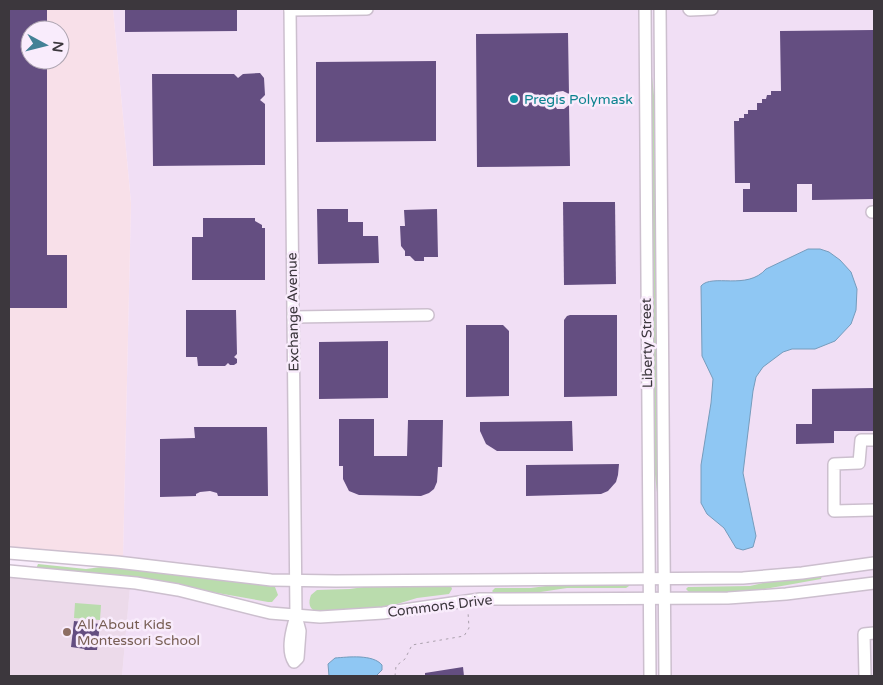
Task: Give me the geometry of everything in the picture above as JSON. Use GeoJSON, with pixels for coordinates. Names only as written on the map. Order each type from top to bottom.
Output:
{"type":"FeatureCollection","features":[{"type":"Feature","properties":{"kind":"street"},"geometry":{"type":"LineString","coordinates":[[290,9],[367,9]]}},
{"type":"Feature","properties":{"kind":"street","name":"Exchange Avenue"},"geometry":{"type":"LineString","coordinates":[[290,9],[296,616]]}},
{"type":"Feature","properties":{"kind":"street","name":"Liberty Street"},"geometry":{"type":"LineString","coordinates":[[645,9],[650,676]]}},
{"type":"Feature","properties":{"kind":"street","name":"Liberty Street"},"geometry":{"type":"LineString","coordinates":[[660,9],[666,676]]}},
{"type":"Feature","properties":{"kind":"street"},"geometry":{"type":"LineString","coordinates":[[689,9],[712,9]]}},
{"type":"Feature","properties":{"kind":"street"},"geometry":{"type":"LineString","coordinates":[[293,317],[428,315]]}},
{"type":"Feature","properties":{"kind":"street"},"geometry":{"type":"LineString","coordinates":[[874,440],[861,440],[859,463],[834,464],[834,511],[874,510]]}},
{"type":"Feature","properties":{"kind":"street","name":"Commons Drive"},"geometry":{"type":"LineString","coordinates":[[9,553],[117,562],[244,577],[296,581],[752,578],[874,563]]}},
{"type":"Feature","properties":{"kind":"street","name":"Commons Drive"},"geometry":{"type":"LineString","coordinates":[[9,571],[160,587],[244,607],[296,616],[354,616],[480,599],[756,596],[874,583]]}},
{"type":"Feature","properties":{"kind":"street"},"geometry":{"type":"LineString","coordinates":[[865,676],[864,634],[874,633]]}},
{"type":"Feature","properties":{"kind":"path"},"geometry":{"type":"LineString","coordinates":[[395,676],[396,666],[405,659],[412,645],[461,638],[466,635],[469,628],[468,610]]}},
{"type":"Feature","properties":{"kind":"shaded area"},"geometry":{"type":"Polygon","coordinates":[[[9,9],[113,9],[131,203],[123,557],[9,548],[9,9]]]}},
{"type":"Feature","properties":{"kind":"shaded area"},"geometry":{"type":"Polygon","coordinates":[[[113,9],[874,9],[874,676],[376,676],[377,674],[328,664],[329,676],[122,676],[131,574],[123,557],[131,203],[113,9]]]}},
{"type":"Feature","properties":{"kind":"shaded area","name":"All About Kids Montessori School"},"geometry":{"type":"Polygon","coordinates":[[[9,575],[130,587],[122,676],[9,676],[9,575]]]}},
{"type":"Feature","properties":{"kind":"green space"},"geometry":{"type":"Polygon","coordinates":[[[649,32],[652,33],[652,77],[657,124],[660,562],[658,562],[658,502],[653,456],[649,32]]]}},
{"type":"Feature","properties":{"kind":"green space"},"geometry":{"type":"Polygon","coordinates":[[[38,564],[86,569],[109,566],[272,585],[275,587],[278,595],[272,602],[268,602],[189,588],[36,569],[38,564]]]}},
{"type":"Feature","properties":{"kind":"green space"},"geometry":{"type":"Polygon","coordinates":[[[822,575],[821,579],[748,592],[689,592],[686,589],[688,587],[750,586],[772,581],[822,575]]]}},
{"type":"Feature","properties":{"kind":"green space"},"geometry":{"type":"Polygon","coordinates":[[[568,583],[629,583],[629,586],[626,588],[567,588],[534,593],[495,594],[492,591],[495,588],[531,588],[568,583]]]}},
{"type":"Feature","properties":{"kind":"green space"},"geometry":{"type":"Polygon","coordinates":[[[378,585],[451,586],[452,589],[449,594],[417,598],[384,608],[317,612],[310,605],[311,595],[317,590],[350,589],[378,585]]]}},
{"type":"Feature","properties":{"kind":"green space"},"geometry":{"type":"Polygon","coordinates":[[[75,603],[101,605],[100,620],[74,618],[75,603]]]}},
{"type":"Feature","properties":{"kind":"water"},"geometry":{"type":"Polygon","coordinates":[[[808,249],[820,249],[829,252],[851,272],[857,289],[856,310],[851,324],[835,341],[815,349],[792,349],[783,352],[763,367],[756,377],[743,473],[756,536],[753,547],[743,550],[736,548],[724,528],[707,514],[701,503],[701,465],[713,379],[702,356],[701,286],[706,282],[740,281],[758,276],[766,269],[808,249]]]}},
{"type":"Feature","properties":{"kind":"water"},"geometry":{"type":"Polygon","coordinates":[[[360,657],[373,659],[382,665],[382,670],[376,676],[329,676],[328,664],[335,658],[360,657]]]}},
{"type":"Feature","properties":{"kind":"building"},"geometry":{"type":"Polygon","coordinates":[[[9,9],[47,9],[47,20],[20,20],[20,70],[47,70],[47,255],[67,255],[67,308],[9,308],[9,9]]]}},
{"type":"Feature","properties":{"kind":"building"},"geometry":{"type":"Polygon","coordinates":[[[125,9],[237,9],[237,31],[125,32],[125,9]]]}},
{"type":"Feature","properties":{"kind":"building"},"geometry":{"type":"Polygon","coordinates":[[[874,30],[874,199],[812,200],[812,184],[797,184],[797,212],[743,212],[743,189],[750,189],[750,183],[735,183],[734,121],[744,118],[744,114],[748,114],[748,110],[757,110],[757,103],[762,103],[762,99],[766,99],[767,95],[771,95],[771,91],[781,91],[780,31],[874,30]]]}},
{"type":"Feature","properties":{"kind":"building","name":"Pregis Polymask"},"geometry":{"type":"Polygon","coordinates":[[[568,33],[569,94],[563,91],[556,92],[552,101],[557,109],[564,109],[569,105],[570,166],[477,167],[476,34],[568,33]]]}},
{"type":"Feature","properties":{"kind":"building"},"geometry":{"type":"Polygon","coordinates":[[[436,61],[436,141],[316,142],[316,62],[436,61]]]}},
{"type":"Feature","properties":{"kind":"building"},"geometry":{"type":"Polygon","coordinates":[[[260,73],[264,78],[265,95],[260,100],[265,104],[265,165],[153,166],[152,74],[234,74],[238,78],[243,74],[260,73]]]}},
{"type":"Feature","properties":{"kind":"building"},"geometry":{"type":"Polygon","coordinates":[[[563,202],[615,202],[616,284],[564,285],[563,202]]]}},
{"type":"Feature","properties":{"kind":"building"},"geometry":{"type":"Polygon","coordinates":[[[317,209],[348,209],[348,222],[363,222],[363,236],[378,236],[379,263],[318,264],[317,209]]]}},
{"type":"Feature","properties":{"kind":"building"},"geometry":{"type":"Polygon","coordinates":[[[437,209],[438,257],[424,257],[424,261],[415,261],[410,256],[405,256],[405,251],[401,246],[400,226],[405,226],[404,210],[437,209]]]}},
{"type":"Feature","properties":{"kind":"building"},"geometry":{"type":"Polygon","coordinates":[[[203,218],[255,218],[255,221],[262,225],[262,228],[265,228],[265,280],[192,280],[192,237],[203,237],[203,218]]]}},
{"type":"Feature","properties":{"kind":"building"},"geometry":{"type":"Polygon","coordinates":[[[186,310],[236,310],[237,354],[234,357],[237,359],[237,363],[230,365],[228,363],[225,366],[198,366],[197,357],[186,357],[186,310]]]}},
{"type":"Feature","properties":{"kind":"building"},"geometry":{"type":"Polygon","coordinates":[[[570,315],[617,315],[617,396],[564,397],[564,320],[570,315]]]}},
{"type":"Feature","properties":{"kind":"building"},"geometry":{"type":"Polygon","coordinates":[[[466,325],[503,325],[509,331],[509,396],[466,397],[466,325]]]}},
{"type":"Feature","properties":{"kind":"building"},"geometry":{"type":"Polygon","coordinates":[[[388,341],[388,398],[319,399],[319,342],[388,341]]]}},
{"type":"Feature","properties":{"kind":"building"},"geometry":{"type":"Polygon","coordinates":[[[874,388],[874,431],[834,431],[834,443],[796,444],[796,424],[812,424],[812,389],[874,388]]]}},
{"type":"Feature","properties":{"kind":"building"},"geometry":{"type":"Polygon","coordinates":[[[339,419],[374,419],[374,456],[407,456],[408,420],[443,420],[442,467],[438,467],[437,482],[434,489],[421,496],[359,495],[349,491],[343,479],[343,466],[339,466],[339,419]]]}},
{"type":"Feature","properties":{"kind":"building"},"geometry":{"type":"Polygon","coordinates":[[[572,421],[573,451],[497,451],[486,444],[480,431],[480,422],[572,421]]]}},
{"type":"Feature","properties":{"kind":"building"},"geometry":{"type":"Polygon","coordinates":[[[194,427],[267,427],[268,496],[218,496],[217,493],[210,491],[200,492],[196,496],[160,497],[160,439],[195,438],[194,427]]]}},
{"type":"Feature","properties":{"kind":"building"},"geometry":{"type":"Polygon","coordinates":[[[619,464],[616,482],[608,491],[601,494],[526,496],[526,465],[619,464]]]}},
{"type":"Feature","properties":{"kind":"building"},"geometry":{"type":"Polygon","coordinates":[[[74,621],[100,624],[97,650],[71,647],[74,621]]]}},
{"type":"Feature","properties":{"kind":"building"},"geometry":{"type":"Polygon","coordinates":[[[463,667],[464,676],[425,676],[425,673],[463,667]]]}},
{"type":"Feature","properties":{"kind":"place","name":"Pregis Polymask"},"geometry":{"type":"Point","coordinates":[514,99]}},
{"type":"Feature","properties":{"kind":"place","name":"All About Kids Montessori School"},"geometry":{"type":"Point","coordinates":[67,632]}}]}
